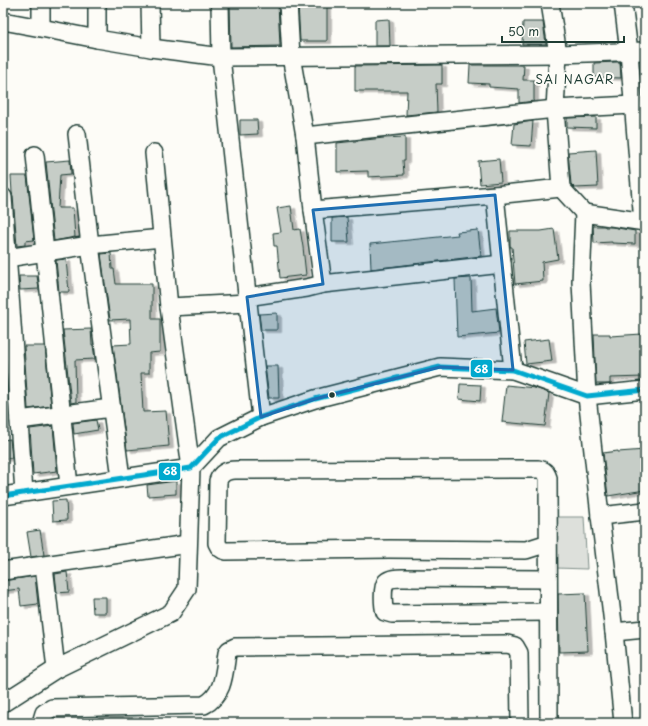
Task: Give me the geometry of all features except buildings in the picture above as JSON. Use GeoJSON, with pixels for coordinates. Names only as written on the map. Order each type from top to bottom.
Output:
{"type":"FeatureCollection","features":[{"type":"Feature","properties":{"kind":"street"},"geometry":{"type":"LineString","coordinates":[[41,3],[42,28]]}},
{"type":"Feature","properties":{"kind":"street"},"geometry":{"type":"LineString","coordinates":[[97,3],[97,39]]}},
{"type":"Feature","properties":{"kind":"street"},"geometry":{"type":"LineString","coordinates":[[150,3],[151,48]]}},
{"type":"Feature","properties":{"kind":"street"},"geometry":{"type":"LineString","coordinates":[[220,3],[221,57],[260,418]]}},
{"type":"Feature","properties":{"kind":"street"},"geometry":{"type":"LineString","coordinates":[[288,3],[291,56],[305,136],[323,284]]}},
{"type":"Feature","properties":{"kind":"street"},"geometry":{"type":"LineString","coordinates":[[550,3],[558,54],[555,109],[561,188],[584,213],[644,222],[634,105],[637,52],[623,3]]}},
{"type":"Feature","properties":{"kind":"street"},"geometry":{"type":"LineString","coordinates":[[3,21],[151,48],[221,57],[637,52]]}},
{"type":"Feature","properties":{"kind":"street"},"geometry":{"type":"LineString","coordinates":[[305,136],[555,109],[634,105]]}},
{"type":"Feature","properties":{"kind":"street"},"geometry":{"type":"LineString","coordinates":[[77,134],[121,478]]}},
{"type":"Feature","properties":{"kind":"street"},"geometry":{"type":"LineString","coordinates":[[3,703],[56,669],[172,613],[187,590],[191,468],[170,307],[154,153]]}},
{"type":"Feature","properties":{"kind":"street"},"geometry":{"type":"LineString","coordinates":[[35,155],[69,486]]}},
{"type":"Feature","properties":{"kind":"street"},"geometry":{"type":"LineString","coordinates":[[313,210],[495,196],[561,188]]}},
{"type":"Feature","properties":{"kind":"street"},"geometry":{"type":"LineString","coordinates":[[495,196],[513,370]]}},
{"type":"Feature","properties":{"kind":"street"},"geometry":{"type":"LineString","coordinates":[[3,197],[6,268],[24,492]]}},
{"type":"Feature","properties":{"kind":"street"},"geometry":{"type":"LineString","coordinates":[[584,213],[581,282],[587,396],[623,723]]}},
{"type":"Feature","properties":{"kind":"street"},"geometry":{"type":"LineString","coordinates":[[6,268],[45,252],[90,245],[162,238]]}},
{"type":"Feature","properties":{"kind":"street"},"geometry":{"type":"LineString","coordinates":[[170,307],[247,300],[323,284],[502,264]]}},
{"type":"Feature","properties":{"kind":"street"},"geometry":{"type":"LineString","coordinates":[[3,496],[191,468],[219,438],[260,418],[314,399],[440,367],[513,370],[587,396],[645,390]]}},
{"type":"Feature","properties":{"kind":"street"},"geometry":{"type":"LineString","coordinates":[[19,420],[112,408]]}},
{"type":"Feature","properties":{"kind":"street"},"geometry":{"type":"LineString","coordinates":[[548,547],[526,550],[390,549],[226,551],[221,550],[217,543],[218,481],[222,474],[230,470],[538,468],[543,470],[548,478],[549,723]]}},
{"type":"Feature","properties":{"kind":"street"},"geometry":{"type":"LineString","coordinates":[[600,516],[645,511]]}},
{"type":"Feature","properties":{"kind":"street"},"geometry":{"type":"LineString","coordinates":[[3,571],[188,544]]}},
{"type":"Feature","properties":{"kind":"street"},"geometry":{"type":"LineString","coordinates":[[44,566],[56,669]]}},
{"type":"Feature","properties":{"kind":"street"},"geometry":{"type":"LineString","coordinates":[[548,579],[397,578],[386,582],[384,586],[383,601],[385,612],[392,614],[548,612]]}},
{"type":"Feature","properties":{"kind":"street"},"geometry":{"type":"LineString","coordinates":[[614,632],[645,629]]}},
{"type":"Feature","properties":{"kind":"street"},"geometry":{"type":"LineString","coordinates":[[41,723],[44,713],[52,708],[204,705],[212,700],[222,686],[227,653],[235,646],[507,644],[515,646],[519,653],[520,723]]}},
{"type":"Feature","properties":{"kind":"highlighted area"},"geometry":{"type":"Polygon","coordinates":[[[495,195],[513,370],[440,367],[315,399],[261,417],[247,297],[323,284],[313,210],[495,195]]]}},
{"type":"Feature","properties":{"kind":"shaded area"},"geometry":{"type":"Polygon","coordinates":[[[557,517],[584,517],[587,569],[556,568],[557,517]]]}},
{"type":"Feature","properties":{"kind":"transit line","name":"68"},"geometry":{"type":"LineString","coordinates":[[3,496],[191,468],[219,438],[261,417],[315,399],[440,367],[513,370],[587,396],[645,390]]}},
{"type":"Feature","properties":{"kind":"district","name":"SAI NAGAR"},"geometry":{"type":"Point","coordinates":[575,79]}}]}
